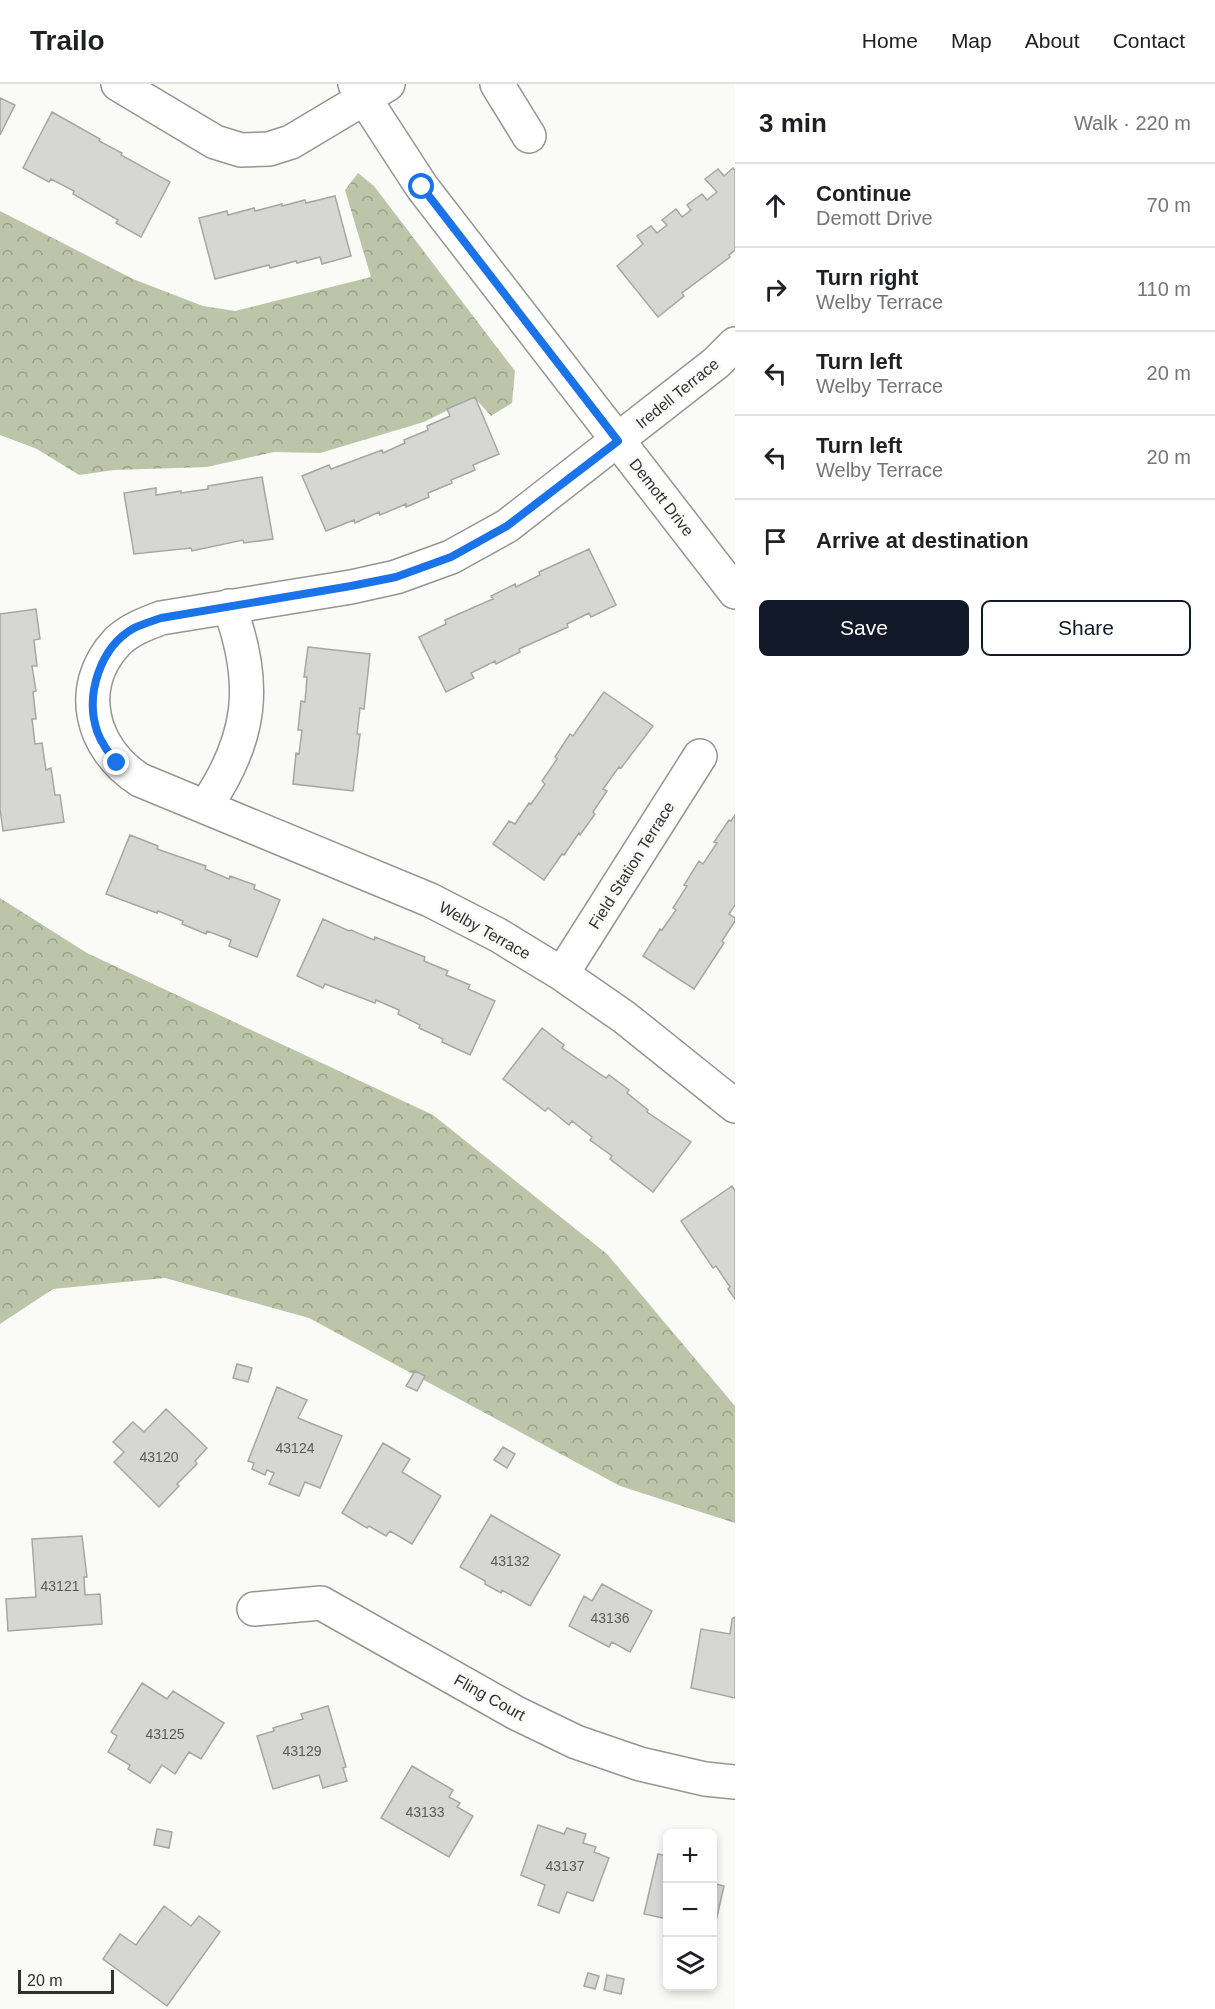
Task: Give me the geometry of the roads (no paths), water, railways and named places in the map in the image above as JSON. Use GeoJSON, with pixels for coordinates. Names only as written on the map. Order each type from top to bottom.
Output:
{"type":"FeatureCollection","features":[{"type":"Feature","properties":{"kind":"street"},"geometry":{"type":"LineString","coordinates":[[118,84],[215,142],[241,150],[269,149],[291,142],[369,89]]}},
{"type":"Feature","properties":{"kind":"street"},"geometry":{"type":"LineString","coordinates":[[496,84],[529,136]]}},
{"type":"Feature","properties":{"kind":"street","name":"Demott Drive"},"geometry":{"type":"LineString","coordinates":[[369,89],[422,187],[735,592]]}},
{"type":"Feature","properties":{"kind":"street","name":"Iredell Terrace"},"geometry":{"type":"LineString","coordinates":[[618,441],[716,363],[735,344]]}},
{"type":"Feature","properties":{"kind":"street","name":"Welby Terrace"},"geometry":{"type":"LineString","coordinates":[[618,441],[507,526],[451,557],[396,577],[161,618],[134,629],[118,641],[107,655],[98,673],[93,693],[93,714],[104,746],[117,763],[140,780],[430,900],[498,935],[562,974],[624,1017],[735,1106]]}},
{"type":"Feature","properties":{"kind":"street"},"geometry":{"type":"LineString","coordinates":[[205,807],[232,762],[241,737],[246,710],[245,657],[229,606]]}},
{"type":"Feature","properties":{"kind":"street","name":"Field Station Terrace"},"geometry":{"type":"LineString","coordinates":[[562,974],[700,756]]}},
{"type":"Feature","properties":{"kind":"street","name":"Fling Court"},"geometry":{"type":"LineString","coordinates":[[254,1609],[321,1603],[516,1713],[576,1742],[640,1764],[705,1779],[735,1782]]}}]}
